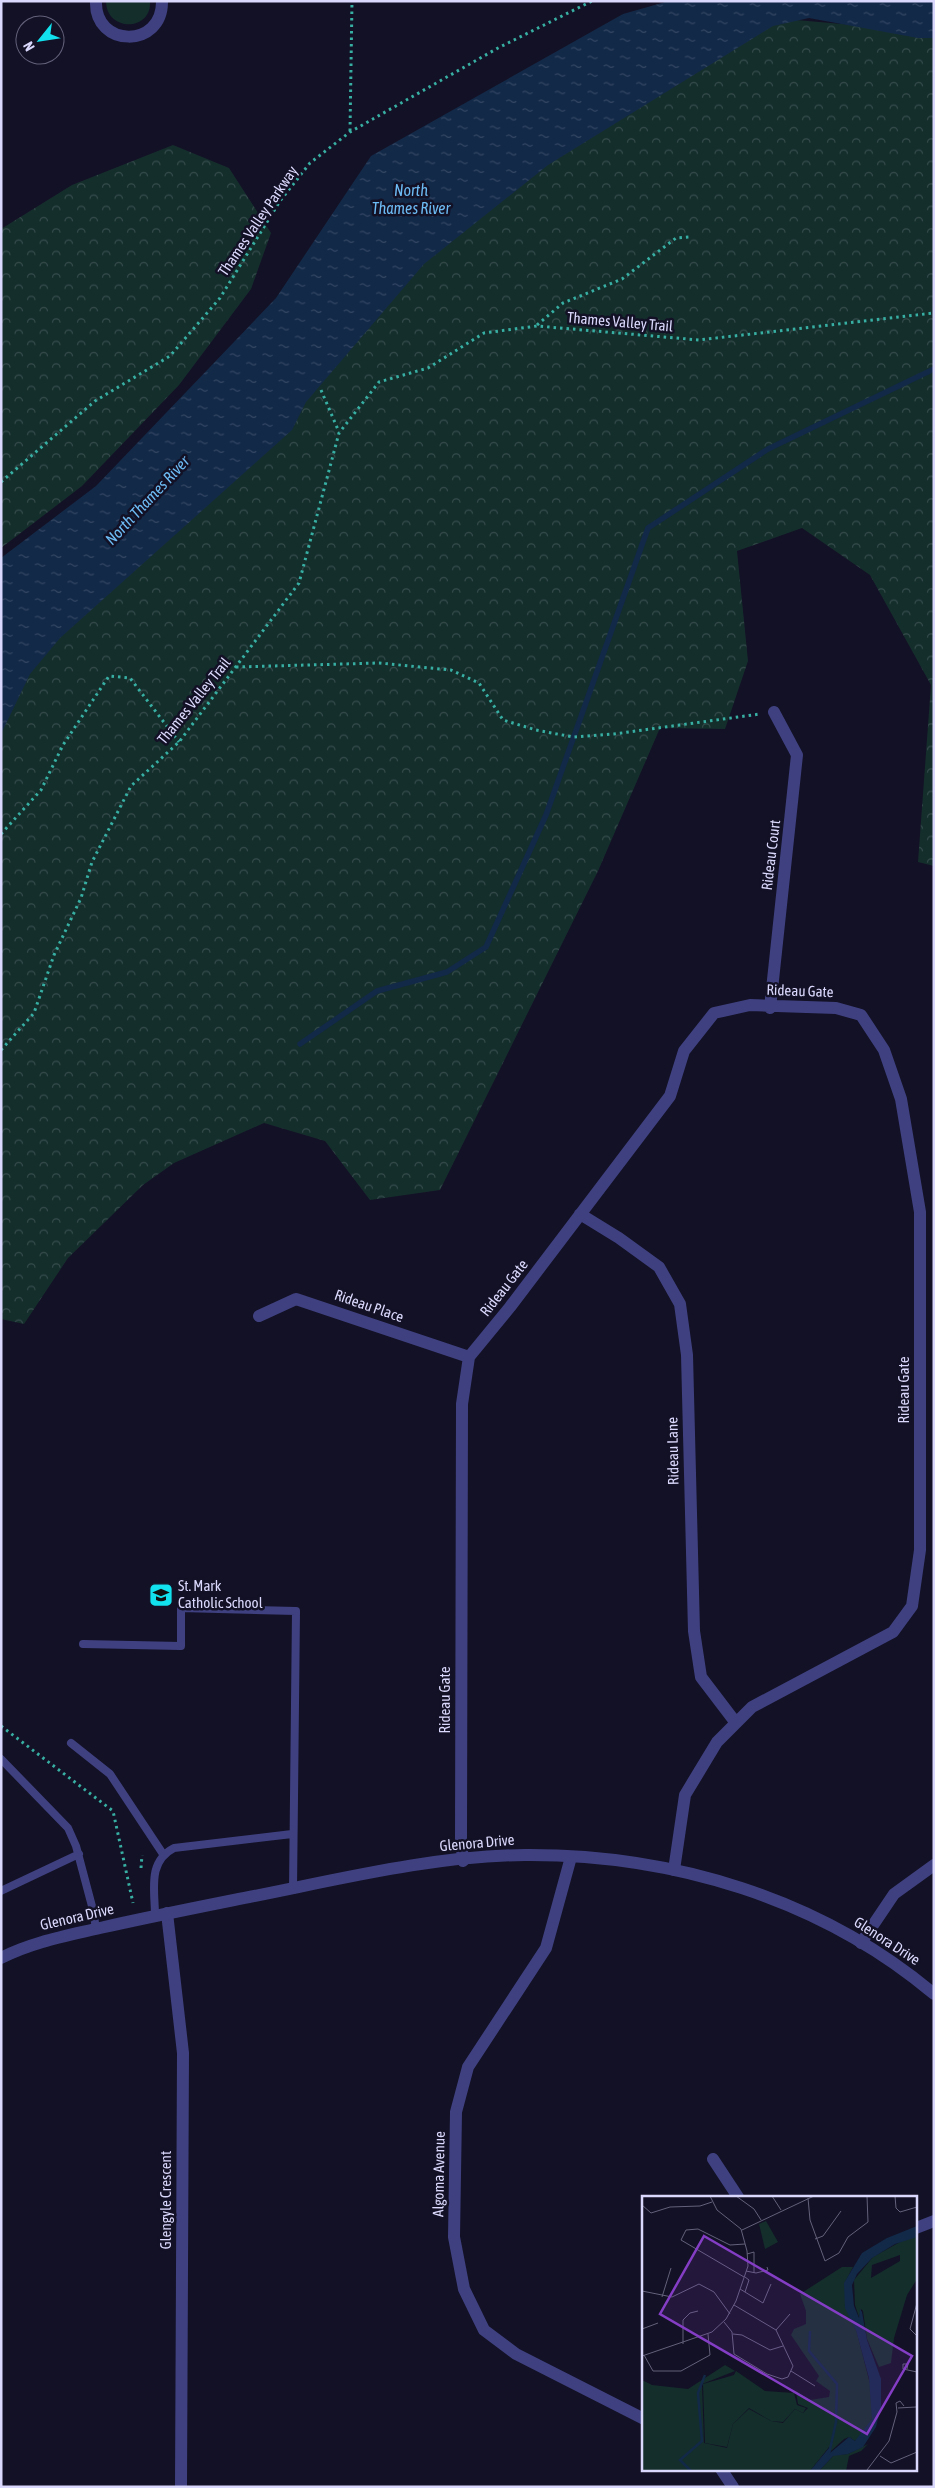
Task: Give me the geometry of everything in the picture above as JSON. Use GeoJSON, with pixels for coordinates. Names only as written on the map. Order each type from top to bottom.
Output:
{"type":"FeatureCollection","features":[{"type":"Feature","properties":{"kind":"street"},"geometry":{"type":"LineString","coordinates":[[96,1],[96,12],[105,27],[120,36],[130,37],[148,32],[159,18],[162,1]]}},
{"type":"Feature","properties":{"kind":"street","name":"Rideau Court"},"geometry":{"type":"LineString","coordinates":[[770,1008],[797,755],[774,712]]}},
{"type":"Feature","properties":{"kind":"street","name":"Rideau Gate"},"geometry":{"type":"LineString","coordinates":[[463,1860],[461,1840],[462,1404],[469,1357],[670,1096],[684,1051],[714,1014],[750,1005],[770,1008],[836,1008],[861,1015],[884,1050],[901,1099],[920,1212],[920,1550],[912,1606],[892,1632],[752,1707],[717,1742],[685,1795],[674,1870]]}},
{"type":"Feature","properties":{"kind":"street","name":"Rideau Lane"},"geometry":{"type":"LineString","coordinates":[[580,1214],[619,1238],[659,1267],[680,1304],[687,1355],[694,1631],[702,1677],[736,1723]]}},
{"type":"Feature","properties":{"kind":"street","name":"Rideau Place"},"geometry":{"type":"LineString","coordinates":[[260,1316],[296,1299],[469,1357]]}},
{"type":"Feature","properties":{"kind":"street","name":"Glenora Drive"},"geometry":{"type":"LineString","coordinates":[[1,1958],[43,1941],[96,1929],[418,1866],[463,1860],[524,1856],[571,1857],[634,1862],[722,1880],[823,1920],[908,1972],[934,1994]]}},
{"type":"Feature","properties":{"kind":"street","name":"Algoma Avenue"},"geometry":{"type":"LineString","coordinates":[[571,1857],[546,1948],[468,2068],[456,2112],[454,2237],[464,2289],[484,2330],[516,2354],[642,2418]]}},
{"type":"Feature","properties":{"kind":"street"},"geometry":{"type":"LineString","coordinates":[[861,1943],[894,1894],[934,1865]]}},
{"type":"Feature","properties":{"kind":"street","name":"Glengyle Crescent"},"geometry":{"type":"LineString","coordinates":[[161,1915],[183,2053],[181,2487]]}},
{"type":"Feature","properties":{"kind":"street"},"geometry":{"type":"LineString","coordinates":[[713,2159],[737,2196]]}},
{"type":"Feature","properties":{"kind":"street"},"geometry":{"type":"LineString","coordinates":[[918,2227],[934,2221]]}},
{"type":"Feature","properties":{"kind":"street"},"geometry":{"type":"LineString","coordinates":[[722,2470],[734,2487]]}},
{"type":"Feature","properties":{"kind":"lane"},"geometry":{"type":"LineString","coordinates":[[83,1644],[181,1646],[181,1608],[296,1611],[292,1834],[293,1890]]}},
{"type":"Feature","properties":{"kind":"lane"},"geometry":{"type":"LineString","coordinates":[[71,1743],[110,1774],[163,1854]]}},
{"type":"Feature","properties":{"kind":"lane"},"geometry":{"type":"LineString","coordinates":[[1,1760],[68,1828],[78,1854],[94,1910],[96,1929]]}},
{"type":"Feature","properties":{"kind":"lane"},"geometry":{"type":"LineString","coordinates":[[161,1915],[155,1866],[163,1854],[174,1848],[292,1834]]}},
{"type":"Feature","properties":{"kind":"lane"},"geometry":{"type":"LineString","coordinates":[[1,1891],[78,1854]]}},
{"type":"Feature","properties":{"kind":"path"},"geometry":{"type":"LineString","coordinates":[[350,132],[352,1]]}},
{"type":"Feature","properties":{"kind":"path","name":"Thames Valley Parkway"},"geometry":{"type":"LineString","coordinates":[[1,482],[95,401],[170,356],[220,298],[280,201],[310,163],[350,132],[498,48],[592,1]]}},
{"type":"Feature","properties":{"kind":"path"},"geometry":{"type":"LineString","coordinates":[[537,326],[563,303],[622,279],[676,238],[689,237]]}},
{"type":"Feature","properties":{"kind":"path","name":"Thames Valley Trail"},"geometry":{"type":"LineString","coordinates":[[1,1050],[34,1013],[54,955],[80,898],[92,862],[131,786],[179,742],[299,583],[339,433],[378,382],[428,368],[484,333],[537,326],[700,340],[934,313]]}},
{"type":"Feature","properties":{"kind":"path"},"geometry":{"type":"LineString","coordinates":[[321,390],[339,433]]}},
{"type":"Feature","properties":{"kind":"path"},"geometry":{"type":"LineString","coordinates":[[236,667],[379,663],[451,670],[479,683],[503,720],[536,730],[573,737],[614,734],[774,712]]}},
{"type":"Feature","properties":{"kind":"path"},"geometry":{"type":"LineString","coordinates":[[1,834],[41,790],[63,744],[109,676],[130,678],[179,742]]}},
{"type":"Feature","properties":{"kind":"path"},"geometry":{"type":"LineString","coordinates":[[1,1726],[113,1811],[133,1903]]}},
{"type":"Feature","properties":{"kind":"green space"},"geometry":{"type":"Polygon","coordinates":[[[106,1],[150,1],[149,11],[137,23],[120,23],[108,11],[106,1]]]}},
{"type":"Feature","properties":{"kind":"green space"},"geometry":{"type":"Polygon","coordinates":[[[796,20],[934,32],[934,866],[918,862],[931,685],[870,575],[802,528],[737,551],[748,661],[725,729],[660,728],[598,871],[440,1190],[370,1200],[325,1141],[264,1123],[174,1163],[143,1185],[68,1258],[24,1324],[1,1319],[1,714],[20,675],[413,267],[536,167],[760,28],[796,20]]]}},
{"type":"Feature","properties":{"kind":"green space"},"geometry":{"type":"Polygon","coordinates":[[[173,145],[229,168],[271,233],[251,289],[179,385],[82,486],[1,548],[1,229],[72,185],[173,145]]]}},
{"type":"Feature","properties":{"kind":"water","name":"North Thames River"},"geometry":{"type":"Polygon","coordinates":[[[669,1],[934,1],[934,38],[918,38],[809,18],[773,26],[548,165],[424,264],[306,402],[292,430],[60,638],[30,674],[1,734],[1,558],[96,486],[276,298],[371,156],[623,14],[669,1]]]}},
{"type":"Feature","properties":{"kind":"waterway"},"geometry":{"type":"LineString","coordinates":[[300,1044],[377,991],[447,972],[486,947],[546,815],[648,528],[768,449],[934,369]]}},
{"type":"Feature","properties":{"kind":"place","name":"St. Mark Catholic School"},"geometry":{"type":"Point","coordinates":[161,1595]}}]}
